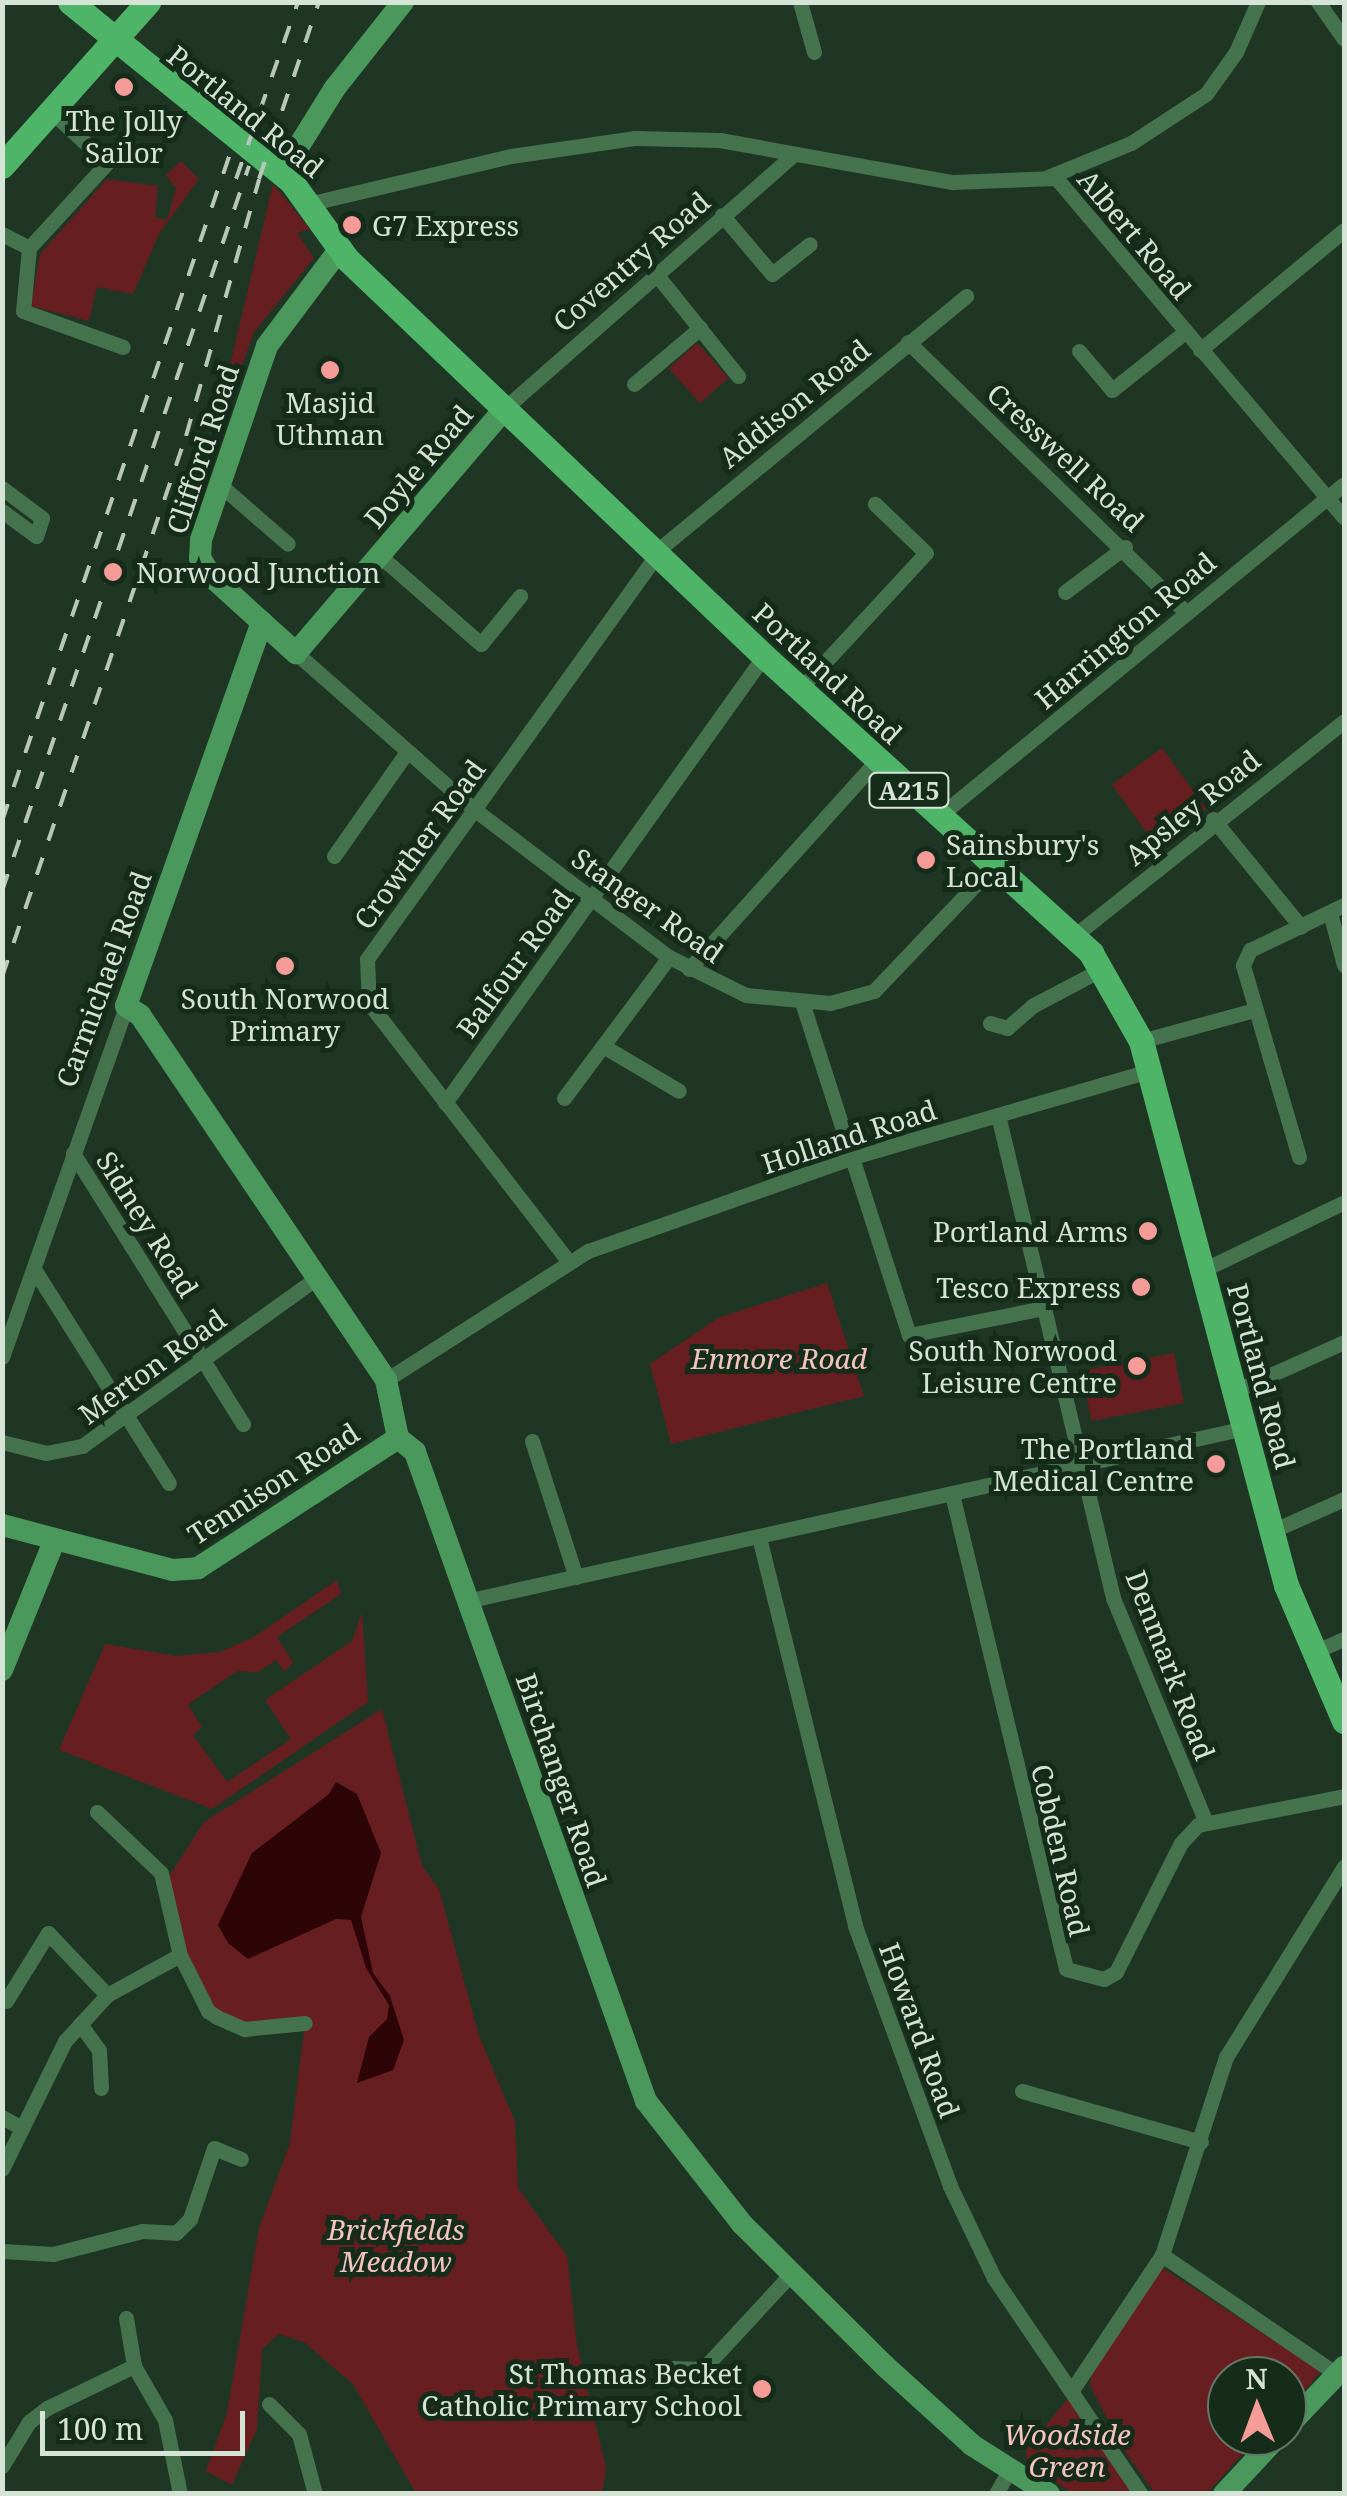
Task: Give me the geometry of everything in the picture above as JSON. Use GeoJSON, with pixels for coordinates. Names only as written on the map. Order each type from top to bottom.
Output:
{"type":"FeatureCollection","features":[{"type":"Feature","properties":{"kind":"main road","name":"A215"},"geometry":{"type":"LineString","coordinates":[[70,2],[114,42]]}},
{"type":"Feature","properties":{"kind":"main road"},"geometry":{"type":"LineString","coordinates":[[2,166],[148,2]]}},
{"type":"Feature","properties":{"kind":"main road","name":"Portland Road"},"geometry":{"type":"LineString","coordinates":[[114,42],[282,173],[312,204],[339,250],[764,656],[1074,936],[1102,968],[1141,1041],[1212,1265],[1235,1391],[1272,1531],[1312,1653],[1344,1721]]}},
{"type":"Feature","properties":{"kind":"street"},"geometry":{"type":"LineString","coordinates":[[282,173],[335,88],[403,2]]}},
{"type":"Feature","properties":{"kind":"street"},"geometry":{"type":"LineString","coordinates":[[800,2],[814,52]]}},
{"type":"Feature","properties":{"kind":"street"},"geometry":{"type":"LineString","coordinates":[[1048,177],[1132,143],[1206,94],[1236,52],[1258,2]]}},
{"type":"Feature","properties":{"kind":"street"},"geometry":{"type":"LineString","coordinates":[[1318,2],[1344,40]]}},
{"type":"Feature","properties":{"kind":"street"},"geometry":{"type":"LineString","coordinates":[[53,112],[107,163],[30,248],[22,311],[124,347]]}},
{"type":"Feature","properties":{"kind":"street","name":"Albert Road"},"geometry":{"type":"LineString","coordinates":[[312,204],[580,143],[674,138],[742,144],[952,182],[1048,177],[1063,182],[1200,350],[1344,517]]}},
{"type":"Feature","properties":{"kind":"street"},"geometry":{"type":"LineString","coordinates":[[742,144],[762,160],[755,187]]}},
{"type":"Feature","properties":{"kind":"street","name":"Coventry Road"},"geometry":{"type":"LineString","coordinates":[[505,408],[794,154]]}},
{"type":"Feature","properties":{"kind":"street"},"geometry":{"type":"LineString","coordinates":[[722,216],[772,274],[810,244]]}},
{"type":"Feature","properties":{"kind":"street"},"geometry":{"type":"LineString","coordinates":[[1200,350],[1344,230]]}},
{"type":"Feature","properties":{"kind":"street"},"geometry":{"type":"LineString","coordinates":[[2,234],[30,248]]}},
{"type":"Feature","properties":{"kind":"street","name":"Clifford Road"},"geometry":{"type":"LineString","coordinates":[[339,250],[271,338],[220,484],[200,558],[262,622],[475,810]]}},
{"type":"Feature","properties":{"kind":"street"},"geometry":{"type":"LineString","coordinates":[[656,274],[738,376]]}},
{"type":"Feature","properties":{"kind":"street","name":"Addison Road"},"geometry":{"type":"LineString","coordinates":[[656,553],[966,296]]}},
{"type":"Feature","properties":{"kind":"street"},"geometry":{"type":"LineString","coordinates":[[634,384],[700,328]]}},
{"type":"Feature","properties":{"kind":"street"},"geometry":{"type":"LineString","coordinates":[[1079,350],[1112,390],[1185,332]]}},
{"type":"Feature","properties":{"kind":"street","name":"Cresswell Road"},"geometry":{"type":"LineString","coordinates":[[908,342],[1125,546],[1186,612]]}},
{"type":"Feature","properties":{"kind":"street","name":"Doyle Road"},"geometry":{"type":"LineString","coordinates":[[296,653],[505,408]]}},
{"type":"Feature","properties":{"kind":"street"},"geometry":{"type":"LineString","coordinates":[[220,484],[270,537],[288,544]]}},
{"type":"Feature","properties":{"kind":"street","name":"Harrington Road"},"geometry":{"type":"LineString","coordinates":[[938,817],[1344,484]]}},
{"type":"Feature","properties":{"kind":"street"},"geometry":{"type":"LineString","coordinates":[[2,488],[42,518],[36,536],[2,511]]}},
{"type":"Feature","properties":{"kind":"street"},"geometry":{"type":"LineString","coordinates":[[800,689],[926,553],[875,504]]}},
{"type":"Feature","properties":{"kind":"street"},"geometry":{"type":"LineString","coordinates":[[1064,592],[1125,546]]}},
{"type":"Feature","properties":{"kind":"street","name":"Crowther Road"},"geometry":{"type":"LineString","coordinates":[[568,1262],[369,1003],[364,981],[367,959],[656,553]]}},
{"type":"Feature","properties":{"kind":"street"},"geometry":{"type":"LineString","coordinates":[[380,556],[481,644],[520,596]]}},
{"type":"Feature","properties":{"kind":"street","name":"Carmichael Road"},"geometry":{"type":"LineString","coordinates":[[2,1357],[262,622]]}},
{"type":"Feature","properties":{"kind":"street","name":"Balfour Road"},"geometry":{"type":"LineString","coordinates":[[445,1103],[764,656]]}},
{"type":"Feature","properties":{"kind":"street","name":"Apsley Road"},"geometry":{"type":"LineString","coordinates":[[1074,936],[1213,819],[1342,727]]}},
{"type":"Feature","properties":{"kind":"street"},"geometry":{"type":"LineString","coordinates":[[334,856],[406,753]]}},
{"type":"Feature","properties":{"kind":"street"},"geometry":{"type":"LineString","coordinates":[[689,969],[877,760]]}},
{"type":"Feature","properties":{"kind":"street","name":"Stanger Road"},"geometry":{"type":"LineString","coordinates":[[475,810],[689,969],[746,995],[802,1002],[841,1002],[882,986],[993,866]]}},
{"type":"Feature","properties":{"kind":"street"},"geometry":{"type":"LineString","coordinates":[[1213,819],[1301,926]]}},
{"type":"Feature","properties":{"kind":"street"},"geometry":{"type":"LineString","coordinates":[[1299,1156],[1242,965],[1250,950],[1337,909],[1344,965]]}},
{"type":"Feature","properties":{"kind":"street"},"geometry":{"type":"LineString","coordinates":[[564,1098],[669,956]]}},
{"type":"Feature","properties":{"kind":"street"},"geometry":{"type":"LineString","coordinates":[[990,1023],[1007,1028],[1032,1006],[1102,968]]}},
{"type":"Feature","properties":{"kind":"street"},"geometry":{"type":"LineString","coordinates":[[802,1002],[909,1334],[1044,1308]]}},
{"type":"Feature","properties":{"kind":"street","name":"Birchanger Road"},"geometry":{"type":"LineString","coordinates":[[126,1006],[140,1015],[386,1380],[398,1438],[414,1452],[646,2101],[720,2198],[936,2415],[1009,2471],[1049,2494]]}},
{"type":"Feature","properties":{"kind":"street"},"geometry":{"type":"LineString","coordinates":[[1141,1041],[1254,1010]]}},
{"type":"Feature","properties":{"kind":"street"},"geometry":{"type":"LineString","coordinates":[[604,1046],[678,1091]]}},
{"type":"Feature","properties":{"kind":"street","name":"Holland Road"},"geometry":{"type":"LineString","coordinates":[[386,1380],[568,1262],[852,1158],[1149,1071]]}},
{"type":"Feature","properties":{"kind":"street","name":"Denmark Road"},"geometry":{"type":"LineString","coordinates":[[998,1116],[1113,1598],[1206,1822]]}},
{"type":"Feature","properties":{"kind":"street","name":"Sidney Road"},"geometry":{"type":"LineString","coordinates":[[73,1153],[244,1424]]}},
{"type":"Feature","properties":{"kind":"street"},"geometry":{"type":"LineString","coordinates":[[1212,1265],[1344,1202]]}},
{"type":"Feature","properties":{"kind":"street"},"geometry":{"type":"LineString","coordinates":[[34,1269],[169,1483]]}},
{"type":"Feature","properties":{"kind":"street","name":"Merton Road"},"geometry":{"type":"LineString","coordinates":[[2,1442],[46,1453],[82,1446],[317,1278]]}},
{"type":"Feature","properties":{"kind":"street"},"geometry":{"type":"LineString","coordinates":[[1235,1391],[1344,1342]]}},
{"type":"Feature","properties":{"kind":"street"},"geometry":{"type":"LineString","coordinates":[[466,1601],[1244,1428]]}},
{"type":"Feature","properties":{"kind":"street","name":"Tennison Road"},"geometry":{"type":"LineString","coordinates":[[2,1525],[172,1570],[198,1568],[398,1438]]}},
{"type":"Feature","properties":{"kind":"street"},"geometry":{"type":"LineString","coordinates":[[532,1440],[576,1577]]}},
{"type":"Feature","properties":{"kind":"street","name":"Cobden Road"},"geometry":{"type":"LineString","coordinates":[[952,1494],[1066,1969],[1112,1976],[1180,1843],[1206,1822]]}},
{"type":"Feature","properties":{"kind":"street"},"geometry":{"type":"LineString","coordinates":[[1272,1531],[1344,1499]]}},
{"type":"Feature","properties":{"kind":"street","name":"Howard Road"},"geometry":{"type":"LineString","coordinates":[[759,1536],[855,1926],[971,2237],[1015,2311],[1074,2387],[1142,2494]]}},
{"type":"Feature","properties":{"kind":"street"},"geometry":{"type":"LineString","coordinates":[[2,1670],[55,1539]]}},
{"type":"Feature","properties":{"kind":"street"},"geometry":{"type":"LineString","coordinates":[[1312,1653],[1344,1639]]}},
{"type":"Feature","properties":{"kind":"street"},"geometry":{"type":"LineString","coordinates":[[1206,1822],[1344,1796]]}},
{"type":"Feature","properties":{"kind":"street"},"geometry":{"type":"LineString","coordinates":[[97,1812],[161,1873],[180,1955],[208,2011],[244,2029],[304,2023]]}},
{"type":"Feature","properties":{"kind":"street"},"geometry":{"type":"LineString","coordinates":[[1074,2387],[1162,2255],[1232,2046],[1344,1868]]}},
{"type":"Feature","properties":{"kind":"street"},"geometry":{"type":"LineString","coordinates":[[6,2001],[48,1932],[106,1995]]}},
{"type":"Feature","properties":{"kind":"street"},"geometry":{"type":"LineString","coordinates":[[2,2169],[65,2041],[106,1995],[180,1955]]}},
{"type":"Feature","properties":{"kind":"street"},"geometry":{"type":"LineString","coordinates":[[80,2024],[100,2050],[102,2088]]}},
{"type":"Feature","properties":{"kind":"street"},"geometry":{"type":"LineString","coordinates":[[1022,2091],[1202,2142]]}},
{"type":"Feature","properties":{"kind":"street"},"geometry":{"type":"LineString","coordinates":[[2,2117],[22,2128]]}},
{"type":"Feature","properties":{"kind":"street"},"geometry":{"type":"LineString","coordinates":[[2,2251],[53,2254],[142,2232],[176,2233],[190,2219],[214,2148],[241,2159]]}},
{"type":"Feature","properties":{"kind":"street"},"geometry":{"type":"LineString","coordinates":[[1162,2255],[1341,2371],[1307,2406]]}},
{"type":"Feature","properties":{"kind":"street"},"geometry":{"type":"LineString","coordinates":[[673,2368],[703,2368],[792,2273]]}},
{"type":"Feature","properties":{"kind":"street"},"geometry":{"type":"LineString","coordinates":[[126,2318],[134,2366],[165,2420],[180,2494]]}},
{"type":"Feature","properties":{"kind":"street"},"geometry":{"type":"LineString","coordinates":[[2,2466],[28,2422],[47,2408],[134,2366]]}},
{"type":"Feature","properties":{"kind":"street"},"geometry":{"type":"LineString","coordinates":[[270,2404],[299,2434],[316,2494]]}},
{"type":"Feature","properties":{"kind":"street"},"geometry":{"type":"LineString","coordinates":[[1224,2494],[1259,2456]]}},
{"type":"Feature","properties":{"kind":"street"},"geometry":{"type":"LineString","coordinates":[[996,2494],[1009,2471]]}},
{"type":"Feature","properties":{"kind":"green space"},"geometry":{"type":"Polygon","coordinates":[[[181,161],[199,179],[159,234],[133,294],[97,287],[89,321],[31,306],[40,254],[107,179],[158,186],[155,217],[167,220],[176,188],[166,175],[181,161]]]}},
{"type":"Feature","properties":{"kind":"green space"},"geometry":{"type":"Polygon","coordinates":[[[273,184],[310,229],[297,233],[314,258],[254,332],[225,413],[218,416],[273,184]]]}},
{"type":"Feature","properties":{"kind":"green space"},"geometry":{"type":"Polygon","coordinates":[[[697,343],[728,378],[700,403],[669,368],[697,343]]]}},
{"type":"Feature","properties":{"kind":"green space"},"geometry":{"type":"Polygon","coordinates":[[[1162,748],[1207,809],[1157,846],[1112,784],[1162,748]]]}},
{"type":"Feature","properties":{"kind":"green space","name":"Enmore Road"},"geometry":{"type":"Polygon","coordinates":[[[827,1283],[864,1396],[671,1444],[650,1364],[718,1318],[827,1283]]]}},
{"type":"Feature","properties":{"kind":"green space","name":"South Norwood Leisure Centre"},"geometry":{"type":"Polygon","coordinates":[[[1174,1353],[1184,1403],[1091,1421],[1082,1371],[1174,1353]]]}},
{"type":"Feature","properties":{"kind":"green space"},"geometry":{"type":"Polygon","coordinates":[[[337,1580],[341,1594],[277,1637],[293,1662],[289,1668],[284,1671],[276,1660],[258,1672],[237,1671],[193,1701],[188,1705],[202,1727],[193,1735],[227,1782],[291,1739],[265,1700],[352,1641],[362,1612],[368,1702],[212,1809],[59,1750],[105,1644],[176,1656],[220,1652],[254,1637],[337,1580]]]}},
{"type":"Feature","properties":{"kind":"green space","name":"Brickfields Meadow"},"geometry":{"type":"Polygon","coordinates":[[[382,1709],[422,1866],[439,1889],[479,2036],[515,2122],[518,2188],[567,2256],[577,2345],[606,2468],[602,2493],[416,2493],[353,2384],[304,2342],[279,2334],[262,2349],[257,2429],[232,2485],[206,2471],[227,2413],[259,2228],[290,2143],[305,2024],[245,2026],[203,2016],[168,1878],[204,1822],[382,1709]]]}},
{"type":"Feature","properties":{"kind":"green space","name":"Woodside Green"},"geometry":{"type":"Polygon","coordinates":[[[1161,2267],[1298,2356],[1207,2356],[1207,2456],[1241,2456],[1206,2494],[1155,2493],[1121,2446],[1090,2385],[1092,2371],[1161,2267]]]}},
{"type":"Feature","properties":{"kind":"green space","name":"Woodside Green"},"geometry":{"type":"Polygon","coordinates":[[[1307,2362],[1321,2371],[1307,2388],[1307,2362]]]}},
{"type":"Feature","properties":{"kind":"green space","name":"Woodside Green"},"geometry":{"type":"Polygon","coordinates":[[[1070,2396],[1132,2493],[1072,2493],[1027,2463],[1026,2450],[1070,2396]]]}},
{"type":"Feature","properties":{"kind":"shaded area"},"geometry":{"type":"Polygon","coordinates":[[[336,1782],[357,1794],[381,1853],[361,1917],[373,1973],[390,1996],[404,2040],[393,2070],[357,2083],[369,2037],[387,2019],[389,2005],[366,1968],[351,1920],[336,1919],[248,1959],[228,1943],[218,1925],[252,1853],[329,1794],[336,1782]]]}},
{"type":"Feature","properties":{"kind":"railway"},"geometry":{"type":"LineString","coordinates":[[236,179],[298,2]]}},
{"type":"Feature","properties":{"kind":"railway"},"geometry":{"type":"LineString","coordinates":[[2,977],[186,436],[259,179],[319,2]]}},
{"type":"Feature","properties":{"kind":"railway"},"geometry":{"type":"LineString","coordinates":[[2,821],[230,154]]}},
{"type":"Feature","properties":{"kind":"railway"},"geometry":{"type":"LineString","coordinates":[[2,891],[249,166]]}},
{"type":"Feature","properties":{"kind":"place","name":"The Jolly Sailor"},"geometry":{"type":"Point","coordinates":[124,87]}},
{"type":"Feature","properties":{"kind":"place","name":"G7 Express"},"geometry":{"type":"Point","coordinates":[352,225]}},
{"type":"Feature","properties":{"kind":"place","name":"Masjid Uthman"},"geometry":{"type":"Point","coordinates":[330,370]}},
{"type":"Feature","properties":{"kind":"place","name":"Norwood Junction"},"geometry":{"type":"Point","coordinates":[113,572]}},
{"type":"Feature","properties":{"kind":"place","name":"Sainsbury's Local"},"geometry":{"type":"Point","coordinates":[926,860]}},
{"type":"Feature","properties":{"kind":"place","name":"South Norwood Primary"},"geometry":{"type":"Point","coordinates":[285,966]}},
{"type":"Feature","properties":{"kind":"place","name":"Portland Arms"},"geometry":{"type":"Point","coordinates":[1148,1231]}},
{"type":"Feature","properties":{"kind":"place","name":"Tesco Express"},"geometry":{"type":"Point","coordinates":[1141,1287]}},
{"type":"Feature","properties":{"kind":"place","name":"South Norwood Leisure Centre"},"geometry":{"type":"Point","coordinates":[1137,1366]}},
{"type":"Feature","properties":{"kind":"place","name":"The Portland Medical Centre"},"geometry":{"type":"Point","coordinates":[1216,1464]}},
{"type":"Feature","properties":{"kind":"place","name":"St Thomas Becket Catholic Primary School"},"geometry":{"type":"Point","coordinates":[762,2389]}}]}
